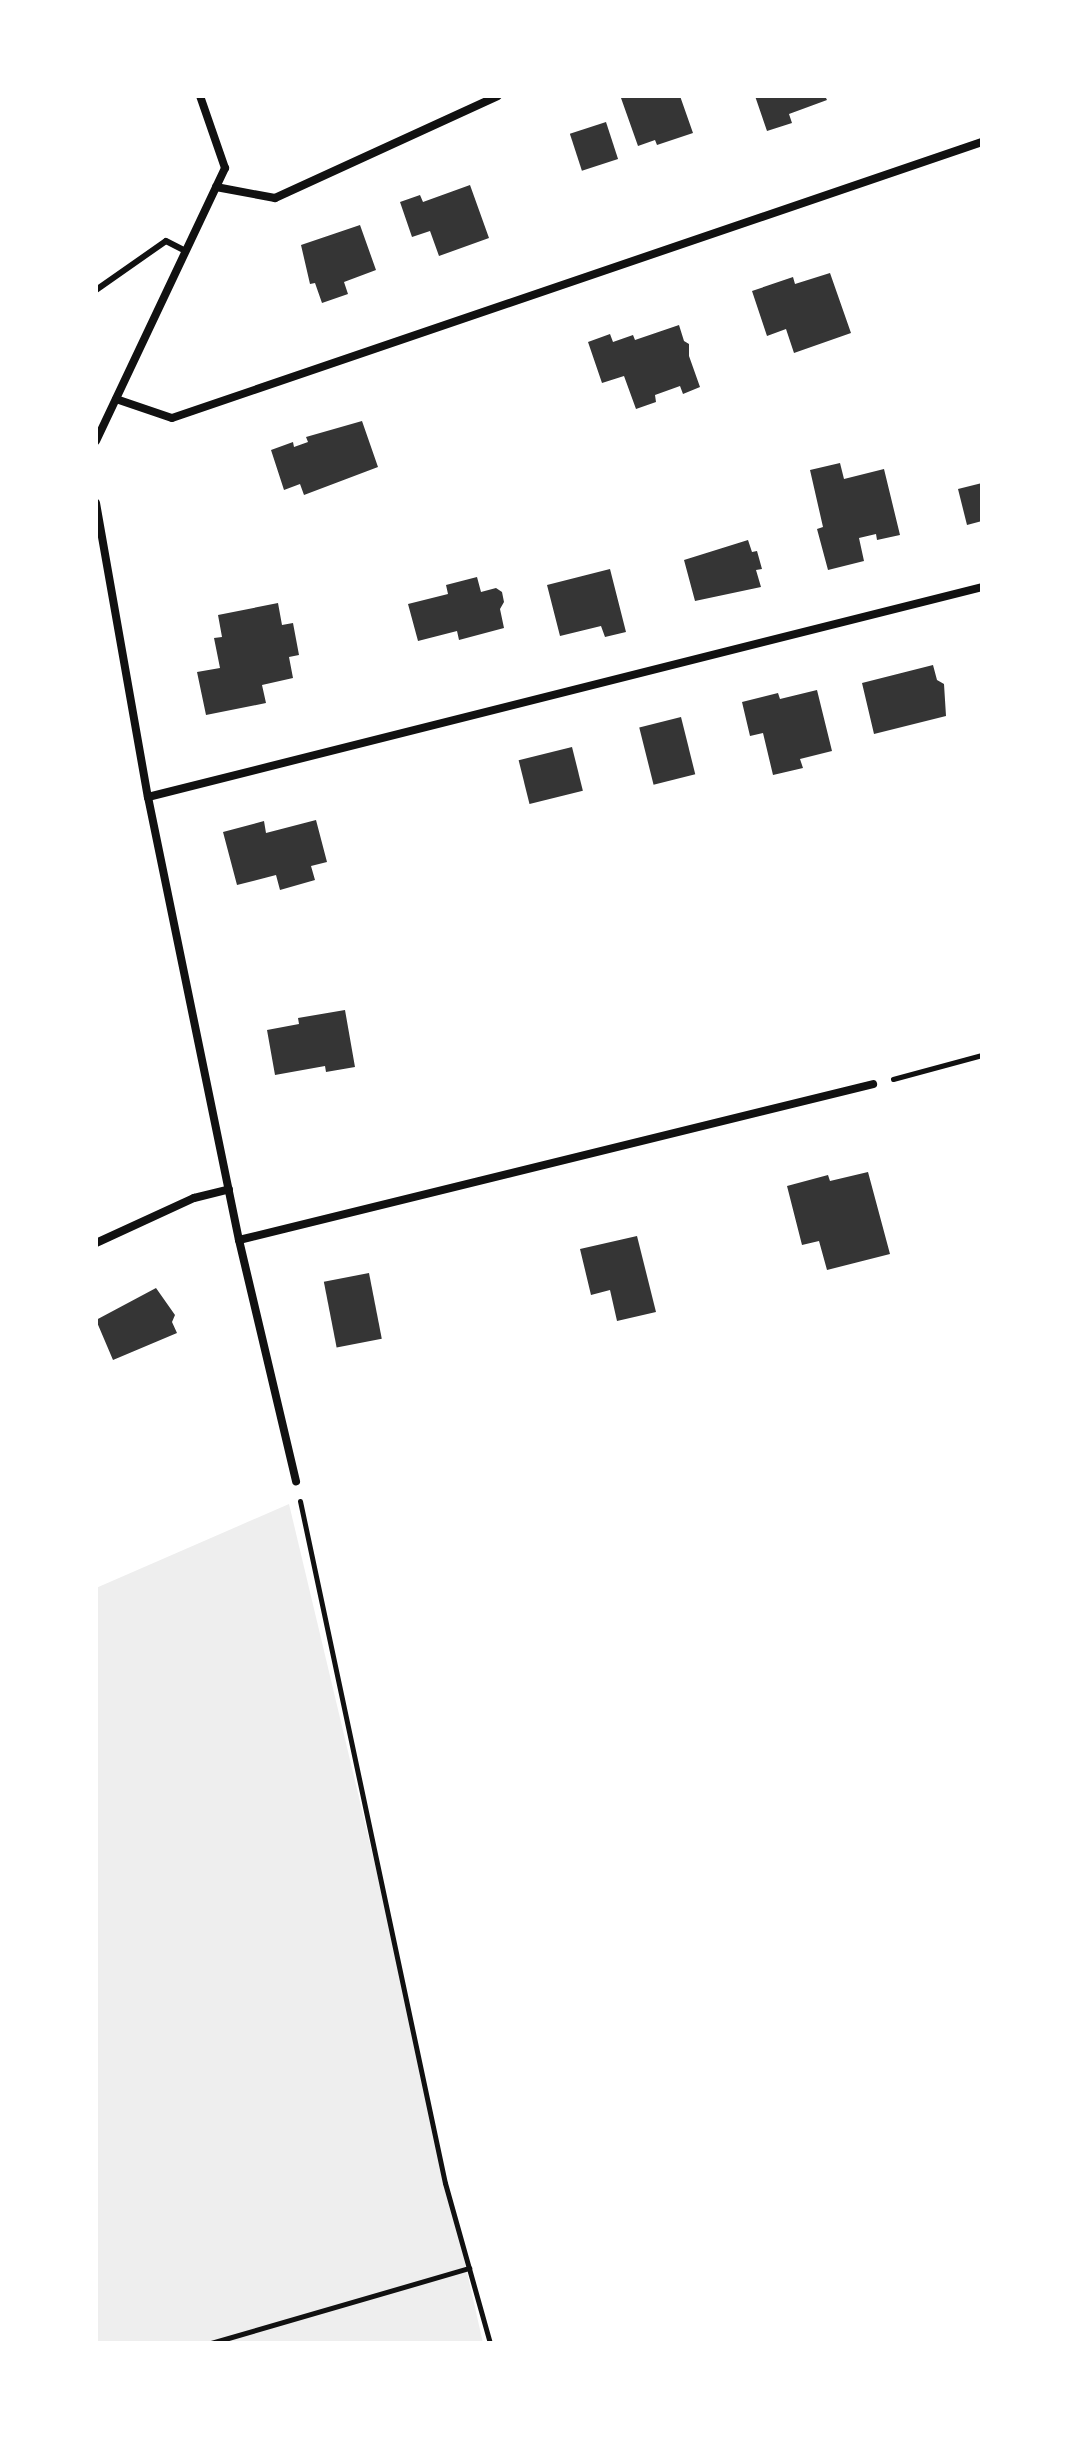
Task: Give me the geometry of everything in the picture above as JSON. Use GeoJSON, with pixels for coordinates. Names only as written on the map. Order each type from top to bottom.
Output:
{"type":"FeatureCollection","features":[{"type":"Feature","properties":{"kind":"street"},"geometry":{"type":"LineString","coordinates":[[96,441],[225,168],[200,96]]}},
{"type":"Feature","properties":{"kind":"street"},"geometry":{"type":"LineString","coordinates":[[216,187],[275,198],[498,96]]}},
{"type":"Feature","properties":{"kind":"street"},"geometry":{"type":"LineString","coordinates":[[116,399],[172,418],[982,142]]}},
{"type":"Feature","properties":{"kind":"street"},"geometry":{"type":"LineString","coordinates":[[96,503],[148,797],[239,1240],[296,1481]]}},
{"type":"Feature","properties":{"kind":"street"},"geometry":{"type":"LineString","coordinates":[[148,797],[982,587]]}},
{"type":"Feature","properties":{"kind":"street"},"geometry":{"type":"LineString","coordinates":[[239,1240],[873,1084]]}},
{"type":"Feature","properties":{"kind":"street"},"geometry":{"type":"LineString","coordinates":[[96,1243],[194,1198],[229,1189]]}},
{"type":"Feature","properties":{"kind":"lane"},"geometry":{"type":"LineString","coordinates":[[96,290],[166,241],[186,251]]}},
{"type":"Feature","properties":{"kind":"path"},"geometry":{"type":"LineString","coordinates":[[873,1084],[982,1055]]}},
{"type":"Feature","properties":{"kind":"path"},"geometry":{"type":"LineString","coordinates":[[296,1481],[445,2183],[490,2343]]}},
{"type":"Feature","properties":{"kind":"path"},"geometry":{"type":"LineString","coordinates":[[211,2343],[469,2268]]}},
{"type":"Feature","properties":{"kind":"shaded area"},"geometry":{"type":"Polygon","coordinates":[[[289,1504],[381,1890],[483,2343],[96,2343],[96,1588],[289,1504]]]}},
{"type":"Feature","properties":{"kind":"building"},"geometry":{"type":"Polygon","coordinates":[[[680,96],[693,133],[657,145],[655,140],[638,146],[621,98],[680,96]]]}},
{"type":"Feature","properties":{"kind":"building"},"geometry":{"type":"Polygon","coordinates":[[[755,96],[825,96],[827,100],[789,114],[792,123],[767,131],[755,96]]]}},
{"type":"Feature","properties":{"kind":"building"},"geometry":{"type":"Polygon","coordinates":[[[606,122],[618,159],[582,171],[570,134],[606,122]]]}},
{"type":"Feature","properties":{"kind":"building"},"geometry":{"type":"Polygon","coordinates":[[[470,185],[489,238],[439,256],[430,231],[412,237],[400,202],[420,195],[423,202],[470,185]]]}},
{"type":"Feature","properties":{"kind":"building"},"geometry":{"type":"Polygon","coordinates":[[[360,225],[376,270],[344,282],[348,294],[322,303],[315,283],[310,284],[301,245],[360,225]]]}},
{"type":"Feature","properties":{"kind":"building"},"geometry":{"type":"Polygon","coordinates":[[[830,273],[851,333],[794,353],[786,329],[767,336],[752,291],[793,277],[795,284],[830,273]]]}},
{"type":"Feature","properties":{"kind":"building"},"geometry":{"type":"Polygon","coordinates":[[[679,325],[684,341],[689,344],[689,356],[700,387],[683,394],[680,386],[655,395],[656,402],[636,409],[624,376],[602,383],[588,342],[610,334],[613,342],[633,335],[635,340],[679,325]]]}},
{"type":"Feature","properties":{"kind":"building"},"geometry":{"type":"Polygon","coordinates":[[[362,421],[378,467],[304,495],[300,484],[284,490],[271,450],[293,442],[294,447],[308,442],[306,437],[362,421]]]}},
{"type":"Feature","properties":{"kind":"building"},"geometry":{"type":"Polygon","coordinates":[[[840,463],[844,479],[884,469],[900,535],[877,540],[876,534],[859,538],[864,561],[828,570],[817,529],[823,527],[810,470],[840,463]]]}},
{"type":"Feature","properties":{"kind":"building"},"geometry":{"type":"Polygon","coordinates":[[[982,483],[982,521],[967,525],[958,489],[982,483]]]}},
{"type":"Feature","properties":{"kind":"building"},"geometry":{"type":"Polygon","coordinates":[[[748,540],[752,552],[757,551],[762,569],[756,570],[761,587],[695,601],[684,560],[748,540]]]}},
{"type":"Feature","properties":{"kind":"building"},"geometry":{"type":"Polygon","coordinates":[[[610,569],[626,632],[605,637],[601,626],[560,636],[547,585],[610,569]]]}},
{"type":"Feature","properties":{"kind":"building"},"geometry":{"type":"Polygon","coordinates":[[[477,577],[481,592],[496,588],[502,592],[504,602],[500,609],[504,628],[459,640],[457,631],[418,641],[408,604],[448,594],[446,585],[477,577]]]}},
{"type":"Feature","properties":{"kind":"building"},"geometry":{"type":"Polygon","coordinates":[[[278,603],[282,625],[293,623],[299,655],[289,657],[293,678],[262,685],[266,703],[206,715],[197,672],[220,668],[214,638],[222,637],[218,615],[278,603]]]}},
{"type":"Feature","properties":{"kind":"building"},"geometry":{"type":"Polygon","coordinates":[[[933,665],[937,680],[944,684],[946,716],[874,734],[862,683],[933,665]]]}},
{"type":"Feature","properties":{"kind":"building"},"geometry":{"type":"Polygon","coordinates":[[[817,690],[832,751],[800,759],[803,768],[773,775],[763,733],[750,736],[742,702],[778,693],[780,699],[817,690]]]}},
{"type":"Feature","properties":{"kind":"building"},"geometry":{"type":"Polygon","coordinates":[[[681,717],[695,774],[654,785],[639,727],[681,717]]]}},
{"type":"Feature","properties":{"kind":"building"},"geometry":{"type":"Polygon","coordinates":[[[572,747],[583,791],[530,804],[519,760],[572,747]]]}},
{"type":"Feature","properties":{"kind":"building"},"geometry":{"type":"Polygon","coordinates":[[[316,820],[327,862],[311,866],[315,880],[280,890],[276,875],[237,885],[223,832],[264,821],[266,833],[316,820]]]}},
{"type":"Feature","properties":{"kind":"building"},"geometry":{"type":"Polygon","coordinates":[[[345,1010],[355,1067],[326,1072],[325,1066],[275,1075],[267,1030],[299,1024],[298,1018],[345,1010]]]}},
{"type":"Feature","properties":{"kind":"building"},"geometry":{"type":"Polygon","coordinates":[[[868,1172],[890,1254],[827,1270],[819,1241],[802,1245],[787,1186],[828,1175],[830,1181],[868,1172]]]}},
{"type":"Feature","properties":{"kind":"building"},"geometry":{"type":"Polygon","coordinates":[[[637,1236],[656,1312],[617,1321],[610,1290],[591,1295],[580,1249],[637,1236]]]}},
{"type":"Feature","properties":{"kind":"building"},"geometry":{"type":"Polygon","coordinates":[[[369,1273],[382,1339],[337,1348],[324,1282],[369,1273]]]}},
{"type":"Feature","properties":{"kind":"building"},"geometry":{"type":"Polygon","coordinates":[[[156,1288],[175,1315],[172,1322],[177,1333],[113,1360],[96,1320],[156,1288]]]}}]}
